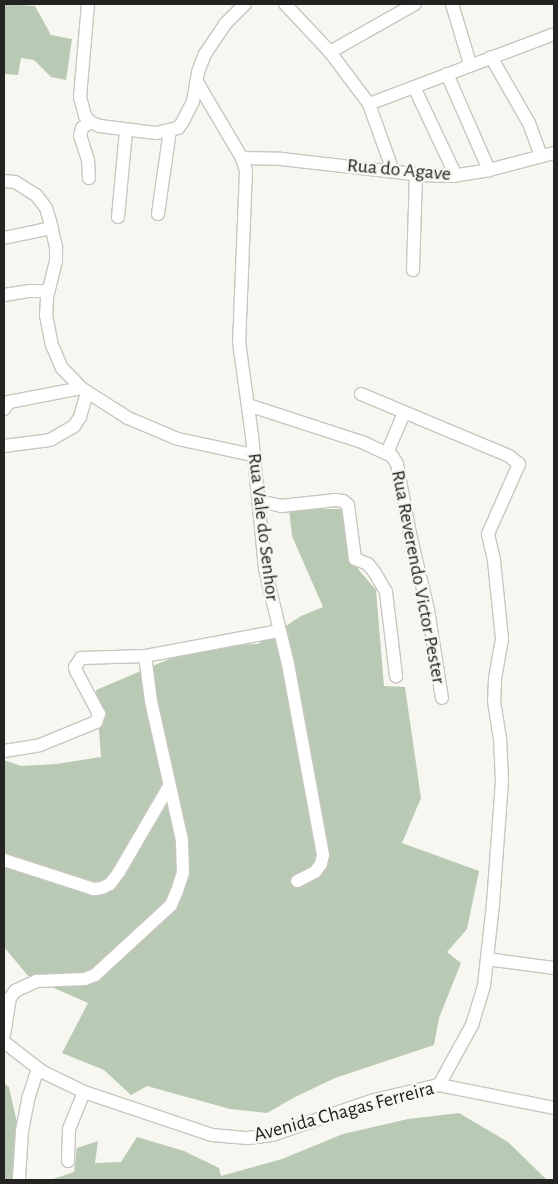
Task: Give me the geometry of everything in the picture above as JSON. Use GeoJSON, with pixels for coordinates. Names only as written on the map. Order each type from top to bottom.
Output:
{"type":"FeatureCollection","features":[{"type":"Feature","properties":{"kind":"street"},"geometry":{"type":"LineString","coordinates":[[88,4],[80,97],[81,108],[90,122],[126,131],[156,133],[174,129]]}},
{"type":"Feature","properties":{"kind":"street"},"geometry":{"type":"LineString","coordinates":[[158,214],[174,129],[189,113],[205,54],[225,24],[245,4]]}},
{"type":"Feature","properties":{"kind":"street"},"geometry":{"type":"LineString","coordinates":[[286,4],[330,52],[369,104],[393,171]]}},
{"type":"Feature","properties":{"kind":"street"},"geometry":{"type":"LineString","coordinates":[[330,52],[415,4]]}},
{"type":"Feature","properties":{"kind":"street"},"geometry":{"type":"LineString","coordinates":[[452,4],[470,64]]}},
{"type":"Feature","properties":{"kind":"street"},"geometry":{"type":"LineString","coordinates":[[369,104],[470,64],[554,34]]}},
{"type":"Feature","properties":{"kind":"street"},"geometry":{"type":"LineString","coordinates":[[491,57],[529,123],[541,156]]}},
{"type":"Feature","properties":{"kind":"street"},"geometry":{"type":"LineString","coordinates":[[447,74],[488,170]]}},
{"type":"Feature","properties":{"kind":"street","name":"Rua Vale do Senhor"},"geometry":{"type":"LineString","coordinates":[[197,82],[242,158],[247,178],[238,342],[248,405],[265,569],[288,664],[323,855],[321,864],[315,872],[297,881]]}},
{"type":"Feature","properties":{"kind":"street"},"geometry":{"type":"LineString","coordinates":[[414,86],[456,176]]}},
{"type":"Feature","properties":{"kind":"street"},"geometry":{"type":"LineString","coordinates":[[89,178],[88,160],[82,147],[80,136],[82,128],[90,122]]}},
{"type":"Feature","properties":{"kind":"street"},"geometry":{"type":"LineString","coordinates":[[118,217],[126,131]]}},
{"type":"Feature","properties":{"kind":"street","name":"Rua do Agave"},"geometry":{"type":"LineString","coordinates":[[242,158],[281,159],[416,174],[456,176],[554,153]]}},
{"type":"Feature","properties":{"kind":"street"},"geometry":{"type":"LineString","coordinates":[[413,270],[416,174]]}},
{"type":"Feature","properties":{"kind":"street"},"geometry":{"type":"LineString","coordinates":[[4,181],[15,182],[36,194],[46,208],[52,228],[56,261],[48,291],[46,315],[56,356],[62,368],[84,390],[128,418],[194,444],[253,455]]}},
{"type":"Feature","properties":{"kind":"street"},"geometry":{"type":"LineString","coordinates":[[4,238],[52,228]]}},
{"type":"Feature","properties":{"kind":"street"},"geometry":{"type":"LineString","coordinates":[[4,295],[30,291],[48,291]]}},
{"type":"Feature","properties":{"kind":"street"},"geometry":{"type":"LineString","coordinates":[[6,400],[84,390]]}},
{"type":"Feature","properties":{"kind":"street"},"geometry":{"type":"LineString","coordinates":[[4,446],[50,440],[74,426],[80,417],[84,390]]}},
{"type":"Feature","properties":{"kind":"street"},"geometry":{"type":"LineString","coordinates":[[361,394],[509,456],[519,464],[488,534],[494,561],[502,639],[494,695],[502,781],[487,959],[478,1010],[472,1025],[439,1085]]}},
{"type":"Feature","properties":{"kind":"street"},"geometry":{"type":"LineString","coordinates":[[248,405],[362,442],[389,454],[404,413]]}},
{"type":"Feature","properties":{"kind":"street","name":"Rua Reverendo Victor Pester"},"geometry":{"type":"LineString","coordinates":[[389,454],[397,464],[410,534],[428,610],[442,698]]}},
{"type":"Feature","properties":{"kind":"street"},"geometry":{"type":"LineString","coordinates":[[258,501],[281,506],[336,500],[343,501],[348,505],[355,560],[368,564],[386,592],[396,676]]}},
{"type":"Feature","properties":{"kind":"street"},"geometry":{"type":"LineString","coordinates":[[4,751],[40,746],[96,722],[99,714],[75,667],[81,658],[145,656],[279,632]]}},
{"type":"Feature","properties":{"kind":"street"},"geometry":{"type":"LineString","coordinates":[[4,1034],[10,998],[15,991],[36,981],[85,979],[95,974],[171,905],[183,873],[182,840],[151,701],[145,656]]}},
{"type":"Feature","properties":{"kind":"street"},"geometry":{"type":"LineString","coordinates":[[4,860],[88,887],[102,888],[110,884],[120,872],[170,786]]}},
{"type":"Feature","properties":{"kind":"street"},"geometry":{"type":"LineString","coordinates":[[487,959],[554,968]]}},
{"type":"Feature","properties":{"kind":"street","name":"Avenida Chagas Ferreira"},"geometry":{"type":"LineString","coordinates":[[4,1042],[38,1069],[84,1092],[212,1135],[248,1138],[272,1135],[374,1100],[439,1085],[554,1108]]}},
{"type":"Feature","properties":{"kind":"street"},"geometry":{"type":"LineString","coordinates":[[19,1178],[22,1132],[29,1096],[38,1069]]}},
{"type":"Feature","properties":{"kind":"street"},"geometry":{"type":"LineString","coordinates":[[68,1161],[69,1129],[84,1092]]}},
{"type":"Feature","properties":{"kind":"green space"},"geometry":{"type":"Polygon","coordinates":[[[4,4],[35,6],[51,35],[72,39],[66,80],[51,77],[34,60],[21,58],[18,75],[4,74],[4,4]]]}},
{"type":"Feature","properties":{"kind":"green space"},"geometry":{"type":"Polygon","coordinates":[[[289,509],[344,509],[353,563],[376,590],[384,686],[405,687],[421,798],[402,843],[479,871],[467,929],[447,952],[461,963],[439,1018],[434,1045],[335,1078],[267,1113],[230,1109],[147,1086],[131,1095],[104,1070],[62,1053],[88,1003],[29,977],[4,947],[4,760],[21,766],[56,764],[101,757],[96,690],[200,646],[258,644],[301,616],[323,607],[292,536],[289,509]]]}},
{"type":"Feature","properties":{"kind":"green space"},"geometry":{"type":"Polygon","coordinates":[[[4,1083],[9,1087],[17,1123],[14,1153],[19,1180],[4,1180],[4,1083]]]}},
{"type":"Feature","properties":{"kind":"green space"},"geometry":{"type":"Polygon","coordinates":[[[459,1113],[508,1142],[547,1180],[50,1180],[74,1172],[77,1148],[98,1141],[95,1163],[121,1162],[137,1137],[184,1151],[219,1168],[221,1176],[282,1159],[343,1134],[408,1119],[459,1113]]]}}]}
